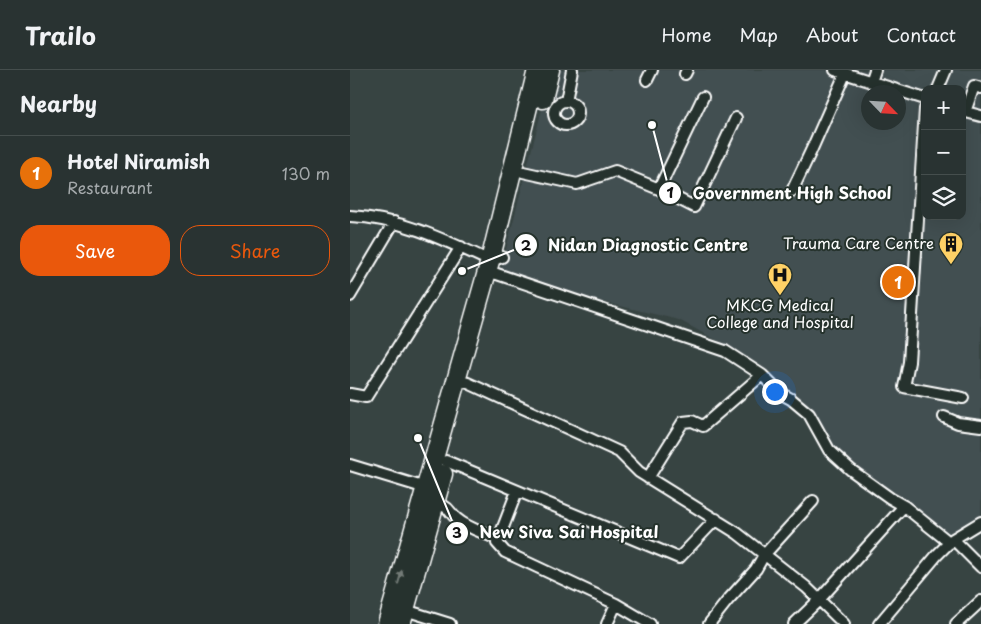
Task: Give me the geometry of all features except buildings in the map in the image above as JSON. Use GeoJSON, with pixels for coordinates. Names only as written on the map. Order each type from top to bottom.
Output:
{"type":"FeatureCollection","features":[{"type":"Feature","properties":{"kind":"highway"},"geometry":{"type":"LineString","coordinates":[[494,266],[538,70]]}},
{"type":"Feature","properties":{"kind":"highway"},"geometry":{"type":"LineString","coordinates":[[387,624],[426,488],[462,382],[494,266],[523,172],[550,70]]}},
{"type":"Feature","properties":{"kind":"highway"},"geometry":{"type":"LineString","coordinates":[[403,617],[446,461],[462,382]]}},
{"type":"Feature","properties":{"kind":"street"},"geometry":{"type":"LineString","coordinates":[[566,101],[572,70]]}},
{"type":"Feature","properties":{"kind":"street"},"geometry":{"type":"LineString","coordinates":[[871,82],[876,70]]}},
{"type":"Feature","properties":{"kind":"street"},"geometry":{"type":"LineString","coordinates":[[940,85],[946,70]]}},
{"type":"Feature","properties":{"kind":"street"},"geometry":{"type":"LineString","coordinates":[[792,191],[811,151],[840,72],[921,98]]}},
{"type":"Feature","properties":{"kind":"street"},"geometry":{"type":"LineString","coordinates":[[966,106],[974,86],[981,88]]}},
{"type":"Feature","properties":{"kind":"street"},"geometry":{"type":"LineString","coordinates":[[660,189],[703,97]]}},
{"type":"Feature","properties":{"kind":"street"},"geometry":{"type":"LineString","coordinates":[[966,112],[981,116]]}},
{"type":"Feature","properties":{"kind":"street"},"geometry":{"type":"LineString","coordinates":[[523,172],[577,184],[615,171],[660,189],[694,206],[736,118]]}},
{"type":"Feature","properties":{"kind":"street"},"geometry":{"type":"LineString","coordinates":[[924,130],[909,362],[904,387],[963,398]]}},
{"type":"Feature","properties":{"kind":"street"},"geometry":{"type":"LineString","coordinates":[[350,216],[394,222],[429,234],[461,247],[494,266],[725,351],[762,375],[780,393],[791,399],[809,414],[829,450],[851,470],[951,541],[981,567]]}},
{"type":"Feature","properties":{"kind":"street"},"geometry":{"type":"LineString","coordinates":[[350,296],[394,222]]}},
{"type":"Feature","properties":{"kind":"street"},"geometry":{"type":"LineString","coordinates":[[350,394],[366,397],[461,247]]}},
{"type":"Feature","properties":{"kind":"street"},"geometry":{"type":"LineString","coordinates":[[648,478],[683,422],[692,421],[703,426],[762,375]]}},
{"type":"Feature","properties":{"kind":"street"},"geometry":{"type":"LineString","coordinates":[[462,382],[619,452],[639,472],[737,533],[806,587],[844,624]]}},
{"type":"Feature","properties":{"kind":"street"},"geometry":{"type":"LineString","coordinates":[[944,417],[958,423],[981,426]]}},
{"type":"Feature","properties":{"kind":"street"},"geometry":{"type":"LineString","coordinates":[[446,461],[679,558],[716,519]]}},
{"type":"Feature","properties":{"kind":"street"},"geometry":{"type":"LineString","coordinates":[[350,465],[426,488]]}},
{"type":"Feature","properties":{"kind":"street"},"geometry":{"type":"LineString","coordinates":[[517,491],[496,543],[506,552],[616,604],[650,624]]}},
{"type":"Feature","properties":{"kind":"street"},"geometry":{"type":"LineString","coordinates":[[709,624],[756,569],[764,555],[813,501]]}},
{"type":"Feature","properties":{"kind":"street"},"geometry":{"type":"LineString","coordinates":[[434,505],[444,506],[456,518],[498,538]]}},
{"type":"Feature","properties":{"kind":"street"},"geometry":{"type":"LineString","coordinates":[[794,624],[819,600],[904,506]]}},
{"type":"Feature","properties":{"kind":"street"},"geometry":{"type":"LineString","coordinates":[[879,624],[951,541],[981,522]]}},
{"type":"Feature","properties":{"kind":"street"},"geometry":{"type":"LineString","coordinates":[[956,624],[981,601]]}},
{"type":"Feature","properties":{"kind":"street"},"geometry":{"type":"LineString","coordinates":[[607,624],[616,604]]}},
{"type":"Feature","properties":{"kind":"street"},"geometry":{"type":"LineString","coordinates":[[403,617],[450,624]]}},
{"type":"Feature","properties":{"kind":"shaded area","name":"MKCG Medical College and Hospital"},"geometry":{"type":"Polygon","coordinates":[[[552,70],[981,70],[981,520],[947,540],[915,505],[863,472],[832,447],[814,416],[742,354],[679,320],[499,277],[552,70]]]}},
{"type":"Feature","properties":{"kind":"place","name":"Government High School"},"geometry":{"type":"Point","coordinates":[652,125]}},
{"type":"Feature","properties":{"kind":"place","name":"Trauma Care Centre"},"geometry":{"type":"Point","coordinates":[951,265]}},
{"type":"Feature","properties":{"kind":"place","name":"Nidan Diagnostic Centre"},"geometry":{"type":"Point","coordinates":[462,271]}},
{"type":"Feature","properties":{"kind":"place","name":"Hotel Niramish"},"geometry":{"type":"Point","coordinates":[898,282]}},
{"type":"Feature","properties":{"kind":"place","name":"MKCG Medical College and Hospital"},"geometry":{"type":"Point","coordinates":[780,296]}},
{"type":"Feature","properties":{"kind":"place","name":"New Siva Sai Hospital"},"geometry":{"type":"Point","coordinates":[418,438]}}]}
